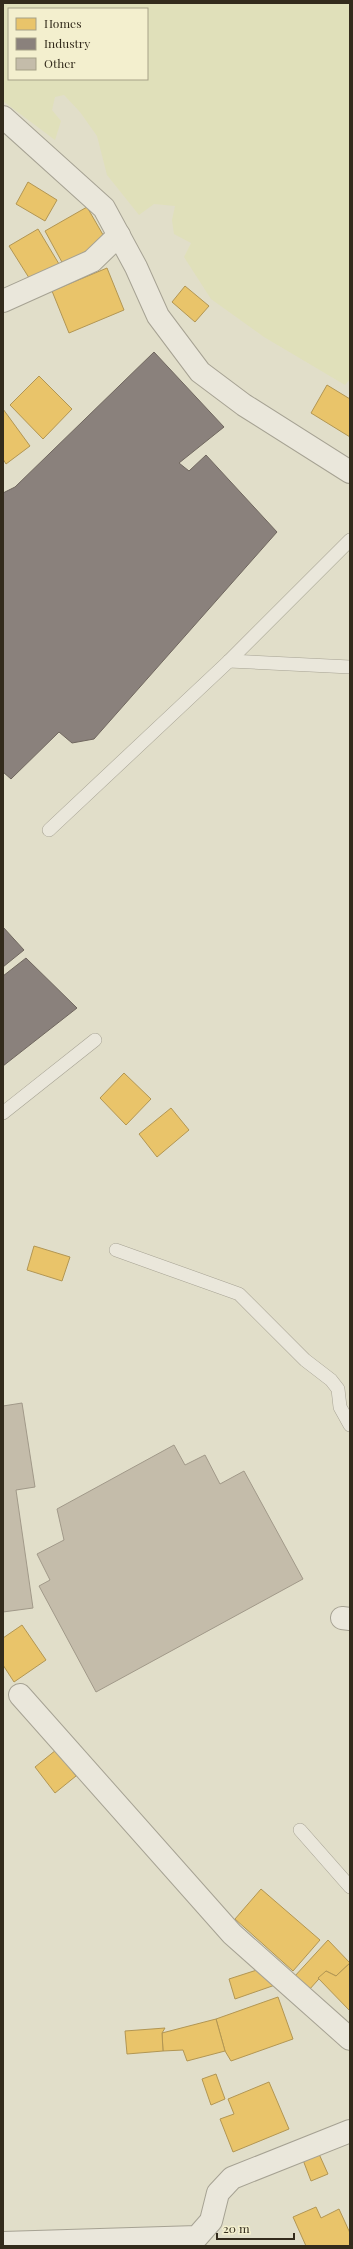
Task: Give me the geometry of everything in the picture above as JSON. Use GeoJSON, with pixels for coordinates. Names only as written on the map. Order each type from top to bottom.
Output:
{"type":"FeatureCollection","features":[{"type":"Feature","properties":{"kind":"street"},"geometry":{"type":"LineString","coordinates":[[3,117],[104,208],[119,235],[158,316],[200,372],[244,405],[350,472]]}},
{"type":"Feature","properties":{"kind":"street"},"geometry":{"type":"LineString","coordinates":[[3,301],[92,261],[119,235]]}},
{"type":"Feature","properties":{"kind":"street"},"geometry":{"type":"LineString","coordinates":[[20,1695],[232,1934],[350,2039]]}},
{"type":"Feature","properties":{"kind":"street"},"geometry":{"type":"LineString","coordinates":[[3,2243],[197,2237],[211,2221],[218,2193],[232,2178],[350,2131]]}},
{"type":"Feature","properties":{"kind":"lane"},"geometry":{"type":"LineString","coordinates":[[49,830],[228,661],[350,540]]}},
{"type":"Feature","properties":{"kind":"lane"},"geometry":{"type":"LineString","coordinates":[[228,661],[350,667]]}},
{"type":"Feature","properties":{"kind":"lane"},"geometry":{"type":"LineString","coordinates":[[3,1113],[95,1040]]}},
{"type":"Feature","properties":{"kind":"lane"},"geometry":{"type":"LineString","coordinates":[[116,1250],[239,1294],[305,1360],[331,1380],[338,1389],[340,1407],[350,1425]]}},
{"type":"Feature","properties":{"kind":"lane"},"geometry":{"type":"LineString","coordinates":[[300,1830],[350,1887]]}},
{"type":"Feature","properties":{"kind":"green space"},"geometry":{"type":"Polygon","coordinates":[[[3,3],[350,3],[350,379],[345,385],[264,337],[211,299],[184,257],[191,243],[174,234],[172,220],[175,206],[154,204],[139,215],[107,175],[97,136],[80,112],[64,95],[55,97],[52,110],[61,121],[55,140],[3,101],[3,3]]]}},
{"type":"Feature","properties":{"kind":"building: Homes"},"geometry":{"type":"Polygon","coordinates":[[[28,182],[57,200],[45,221],[16,204],[28,182]]]}},
{"type":"Feature","properties":{"kind":"building: Homes"},"geometry":{"type":"Polygon","coordinates":[[[87,207],[106,240],[63,264],[45,231],[87,207]]]}},
{"type":"Feature","properties":{"kind":"building: Homes"},"geometry":{"type":"Polygon","coordinates":[[[38,229],[59,264],[31,281],[9,246],[38,229]]]}},
{"type":"Feature","properties":{"kind":"building: Homes"},"geometry":{"type":"Polygon","coordinates":[[[107,268],[124,310],[69,333],[52,291],[107,268]]]}},
{"type":"Feature","properties":{"kind":"building: Homes"},"geometry":{"type":"Polygon","coordinates":[[[185,286],[209,306],[195,322],[172,302],[185,286]]]}},
{"type":"Feature","properties":{"kind":"building: Homes"},"geometry":{"type":"Polygon","coordinates":[[[39,376],[72,409],[43,439],[10,405],[39,376]]]}},
{"type":"Feature","properties":{"kind":"building: Homes"},"geometry":{"type":"Polygon","coordinates":[[[327,385],[350,399],[350,437],[311,413],[327,385]]]}},
{"type":"Feature","properties":{"kind":"building: Homes"},"geometry":{"type":"Polygon","coordinates":[[[3,409],[30,446],[6,464],[3,459],[3,409]]]}},
{"type":"Feature","properties":{"kind":"building: Homes"},"geometry":{"type":"Polygon","coordinates":[[[124,1073],[151,1099],[126,1125],[100,1098],[124,1073]]]}},
{"type":"Feature","properties":{"kind":"building: Homes"},"geometry":{"type":"Polygon","coordinates":[[[171,1108],[189,1130],[157,1157],[139,1134],[171,1108]]]}},
{"type":"Feature","properties":{"kind":"building: Homes"},"geometry":{"type":"Polygon","coordinates":[[[34,1246],[70,1257],[62,1281],[27,1270],[34,1246]]]}},
{"type":"Feature","properties":{"kind":"building: Homes"},"geometry":{"type":"Polygon","coordinates":[[[22,1625],[46,1660],[14,1682],[3,1665],[3,1638],[22,1625]]]}},
{"type":"Feature","properties":{"kind":"building: Homes"},"geometry":{"type":"Polygon","coordinates":[[[56,1750],[76,1776],[55,1793],[35,1767],[56,1750]]]}},
{"type":"Feature","properties":{"kind":"building: Homes"},"geometry":{"type":"Polygon","coordinates":[[[261,1889],[320,1940],[293,1971],[235,1919],[261,1889]]]}},
{"type":"Feature","properties":{"kind":"building: Homes"},"geometry":{"type":"Polygon","coordinates":[[[328,1940],[350,1963],[336,1976],[326,1971],[309,1990],[294,1977],[328,1940]]]}},
{"type":"Feature","properties":{"kind":"building: Homes"},"geometry":{"type":"Polygon","coordinates":[[[350,1963],[350,2011],[318,1978],[326,1971],[336,1976],[350,1963]]]}},
{"type":"Feature","properties":{"kind":"building: Homes"},"geometry":{"type":"Polygon","coordinates":[[[260,1969],[278,1984],[235,1999],[229,1979],[260,1969]]]}},
{"type":"Feature","properties":{"kind":"building: Homes"},"geometry":{"type":"Polygon","coordinates":[[[278,1997],[293,2039],[231,2061],[225,2051],[216,2019],[278,1997]]]}},
{"type":"Feature","properties":{"kind":"building: Homes"},"geometry":{"type":"Polygon","coordinates":[[[216,2019],[225,2051],[187,2061],[183,2050],[163,2051],[162,2033],[216,2019]]]}},
{"type":"Feature","properties":{"kind":"building: Homes"},"geometry":{"type":"Polygon","coordinates":[[[165,2028],[162,2033],[163,2051],[127,2054],[125,2031],[165,2028]]]}},
{"type":"Feature","properties":{"kind":"building: Homes"},"geometry":{"type":"Polygon","coordinates":[[[216,2074],[225,2099],[211,2105],[202,2079],[216,2074]]]}},
{"type":"Feature","properties":{"kind":"building: Homes"},"geometry":{"type":"Polygon","coordinates":[[[269,2082],[289,2129],[233,2152],[220,2119],[234,2114],[228,2099],[269,2082]]]}},
{"type":"Feature","properties":{"kind":"building: Homes"},"geometry":{"type":"Polygon","coordinates":[[[319,2154],[328,2174],[311,2181],[303,2160],[319,2154]]]}},
{"type":"Feature","properties":{"kind":"building: Homes"},"geometry":{"type":"Polygon","coordinates":[[[316,2207],[321,2218],[339,2209],[350,2233],[350,2246],[306,2246],[293,2217],[316,2207]]]}},
{"type":"Feature","properties":{"kind":"building: Industry"},"geometry":{"type":"Polygon","coordinates":[[[154,352],[224,427],[179,463],[189,471],[206,455],[277,532],[94,739],[72,743],[59,732],[11,779],[3,772],[3,493],[15,487],[154,352]]]}},
{"type":"Feature","properties":{"kind":"building: Industry"},"geometry":{"type":"Polygon","coordinates":[[[3,927],[24,950],[3,967],[3,927]]]}},
{"type":"Feature","properties":{"kind":"building: Industry"},"geometry":{"type":"Polygon","coordinates":[[[26,958],[77,1008],[3,1066],[3,976],[26,958]]]}},
{"type":"Feature","properties":{"kind":"building: Other"},"geometry":{"type":"Polygon","coordinates":[[[22,1403],[35,1487],[16,1490],[33,1608],[3,1612],[3,1406],[22,1403]]]}},
{"type":"Feature","properties":{"kind":"building: Other"},"geometry":{"type":"Polygon","coordinates":[[[174,1445],[185,1465],[205,1455],[220,1484],[244,1471],[303,1579],[96,1692],[39,1586],[50,1580],[37,1554],[64,1540],[57,1509],[174,1445]]]}}]}
